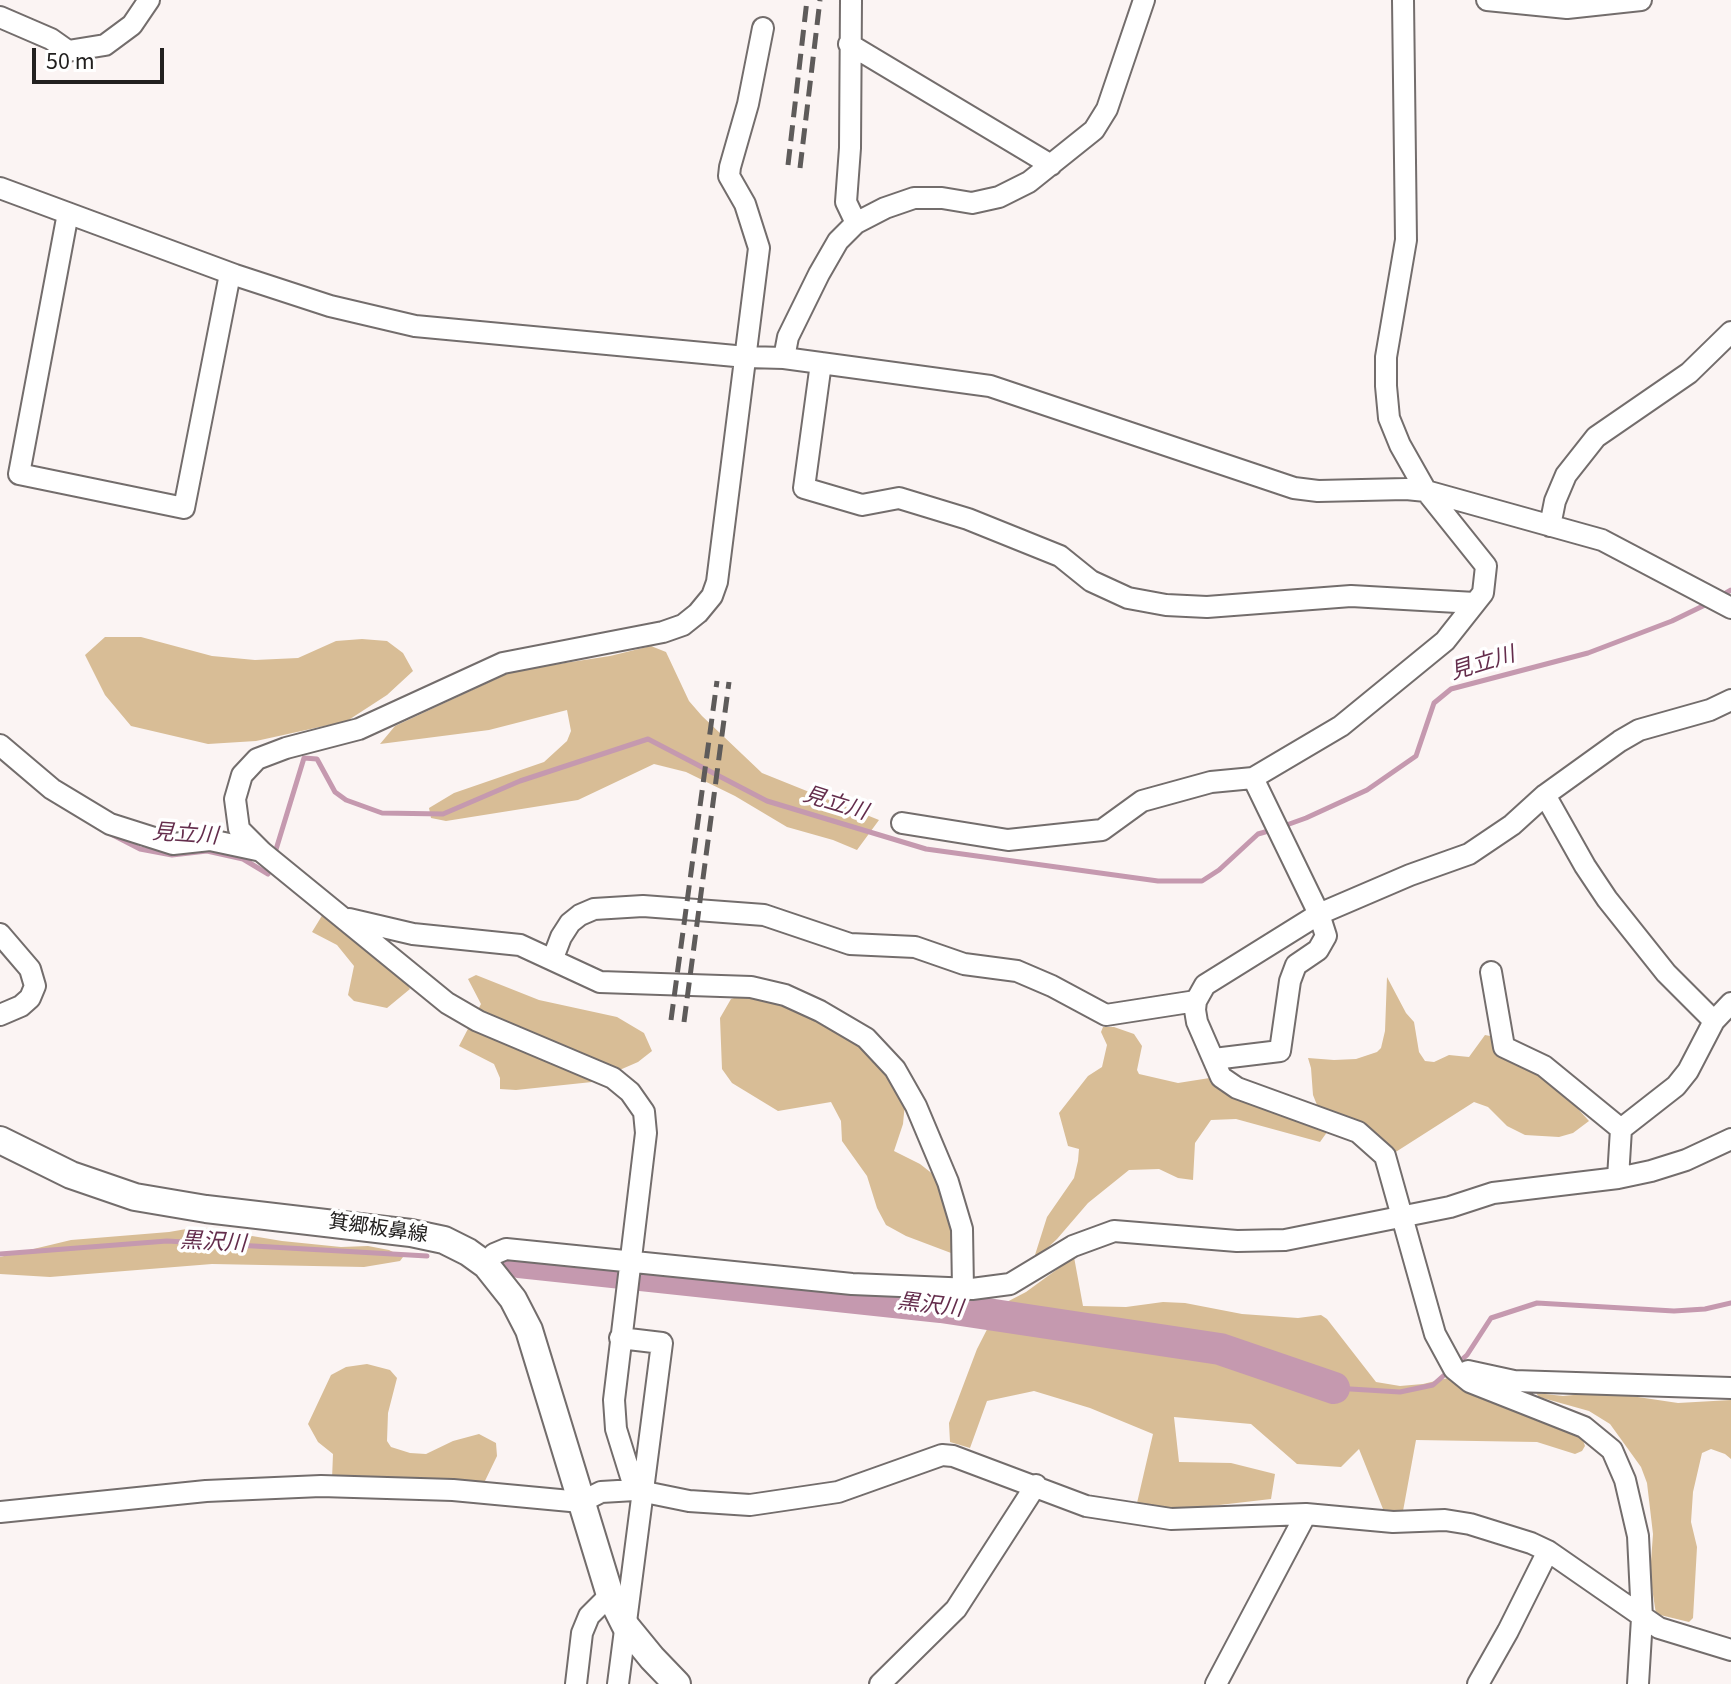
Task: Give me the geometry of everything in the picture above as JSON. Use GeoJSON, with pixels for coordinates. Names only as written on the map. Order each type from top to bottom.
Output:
{"type":"FeatureCollection","features":[{"type":"Feature","properties":{"kind":"main road","name":"箕郷板鼻線"},"geometry":{"type":"LineString","coordinates":[[0,1140],[71,1175],[135,1197],[206,1209],[411,1233],[444,1240],[486,1265],[513,1299],[529,1330],[610,1595],[625,1625],[677,1684]]}},
{"type":"Feature","properties":{"kind":"street"},"geometry":{"type":"LineString","coordinates":[[0,17],[51,39],[68,51],[105,45],[132,25],[149,0]]}},
{"type":"Feature","properties":{"kind":"street"},"geometry":{"type":"LineString","coordinates":[[851,0],[850,148],[846,202],[856,223]]}},
{"type":"Feature","properties":{"kind":"street"},"geometry":{"type":"LineString","coordinates":[[784,358],[788,337],[819,274],[838,241],[856,223],[914,198],[942,198],[972,203],[999,197],[1029,182],[1094,130],[1107,109],[1144,0]]}},
{"type":"Feature","properties":{"kind":"street"},"geometry":{"type":"LineString","coordinates":[[902,823],[1008,840],[1102,830],[1142,801],[1211,782],[1253,778],[1341,726],[1445,641],[1483,593],[1486,566],[1426,491],[1389,418],[1386,357],[1406,240],[1403,0]]}},
{"type":"Feature","properties":{"kind":"street"},"geometry":{"type":"LineString","coordinates":[[1487,0],[1567,8],[1641,0]]}},
{"type":"Feature","properties":{"kind":"street"},"geometry":{"type":"LineString","coordinates":[[638,1490],[614,1418],[614,1400],[646,1133],[644,1112],[630,1092],[613,1078],[478,1021],[447,1003],[262,852],[239,829],[235,799],[242,775],[257,759],[359,729],[503,663],[663,632],[683,625],[712,596],[717,582],[759,248],[745,204],[729,176],[763,28]]}},
{"type":"Feature","properties":{"kind":"street"},"geometry":{"type":"LineString","coordinates":[[849,44],[1051,165]]}},
{"type":"Feature","properties":{"kind":"street"},"geometry":{"type":"LineString","coordinates":[[0,188],[230,274],[330,306],[415,326],[784,358],[990,386],[1294,488],[1318,491],[1426,491],[1602,540],[1720,602]]}},
{"type":"Feature","properties":{"kind":"street"},"geometry":{"type":"LineString","coordinates":[[68,213],[19,474],[184,508],[230,274]]}},
{"type":"Feature","properties":{"kind":"street"},"geometry":{"type":"LineString","coordinates":[[1550,526],[1555,501],[1566,475],[1596,437],[1689,373],[1731,332]]}},
{"type":"Feature","properties":{"kind":"street"},"geometry":{"type":"LineString","coordinates":[[821,363],[804,488],[862,505],[899,498],[968,519],[1060,556],[1091,581],[1128,598],[1166,605],[1207,607],[1351,596],[1475,603]]}},
{"type":"Feature","properties":{"kind":"street"},"geometry":{"type":"LineString","coordinates":[[1638,1684],[1642,1618],[1638,1536],[1625,1480],[1612,1450],[1584,1427],[1470,1382],[1454,1369],[1435,1334],[1385,1156],[1358,1132],[1237,1088],[1221,1077],[1197,1022],[1196,1001],[1205,985],[1216,977],[1319,914],[1410,875],[1469,854],[1512,825],[1545,795],[1639,730],[1710,710],[1731,700]]}},
{"type":"Feature","properties":{"kind":"street"},"geometry":{"type":"LineString","coordinates":[[0,745],[52,789],[110,824],[173,844],[210,840],[262,852]]}},
{"type":"Feature","properties":{"kind":"street"},"geometry":{"type":"LineString","coordinates":[[1214,1059],[1280,1051],[1290,981],[1296,965],[1318,950],[1326,936],[1319,914],[1253,778]]}},
{"type":"Feature","properties":{"kind":"street"},"geometry":{"type":"LineString","coordinates":[[1545,795],[1607,899],[1666,973],[1714,1021]]}},
{"type":"Feature","properties":{"kind":"street"},"geometry":{"type":"LineString","coordinates":[[553,958],[561,937],[580,915],[594,909],[643,906],[764,915],[850,944],[915,947],[964,964],[1017,971],[1106,1015],[1196,1001]]}},
{"type":"Feature","properties":{"kind":"street"},"geometry":{"type":"LineString","coordinates":[[341,916],[413,934],[520,945],[600,982],[751,987],[785,995],[866,1038],[895,1069],[916,1106],[948,1182],[962,1229],[963,1289]]}},
{"type":"Feature","properties":{"kind":"street"},"geometry":{"type":"LineString","coordinates":[[0,934],[30,969],[35,986],[30,998],[21,1006],[0,1015]]}},
{"type":"Feature","properties":{"kind":"street"},"geometry":{"type":"LineString","coordinates":[[1491,972],[1504,1047],[1544,1066],[1621,1129]]}},
{"type":"Feature","properties":{"kind":"street"},"geometry":{"type":"LineString","coordinates":[[1618,1178],[1621,1129],[1676,1086],[1688,1071],[1714,1021],[1731,1003]]}},
{"type":"Feature","properties":{"kind":"street"},"geometry":{"type":"LineString","coordinates":[[486,1265],[494,1254],[506,1249],[852,1284],[963,1289],[1010,1284],[1073,1246],[1114,1231],[1237,1241],[1285,1240],[1450,1207],[1493,1193],[1618,1178],[1686,1160],[1731,1139]]}},
{"type":"Feature","properties":{"kind":"street"},"geometry":{"type":"LineString","coordinates":[[618,1684],[638,1490],[662,1343],[620,1338]]}},
{"type":"Feature","properties":{"kind":"street"},"geometry":{"type":"LineString","coordinates":[[1454,1369],[1514,1381],[1731,1388]]}},
{"type":"Feature","properties":{"kind":"street"},"geometry":{"type":"LineString","coordinates":[[0,1512],[206,1491],[321,1486],[453,1490],[581,1502],[601,1492],[638,1490],[689,1501],[750,1505],[838,1492],[942,1455],[963,1458],[1086,1506],[1171,1519],[1306,1514],[1393,1522],[1445,1520],[1470,1524],[1548,1551],[1659,1628],[1731,1650]]}},
{"type":"Feature","properties":{"kind":"street"},"geometry":{"type":"LineString","coordinates":[[880,1684],[956,1609],[1036,1485]]}},
{"type":"Feature","properties":{"kind":"street"},"geometry":{"type":"LineString","coordinates":[[1216,1684],[1306,1514]]}},
{"type":"Feature","properties":{"kind":"street"},"geometry":{"type":"LineString","coordinates":[[1478,1684],[1548,1551]]}},
{"type":"Feature","properties":{"kind":"street"},"geometry":{"type":"LineString","coordinates":[[576,1684],[582,1633],[589,1616],[610,1595]]}},
{"type":"Feature","properties":{"kind":"shaded area"},"geometry":{"type":"Polygon","coordinates":[[[105,637],[141,637],[212,656],[255,660],[298,658],[336,641],[387,641],[403,653],[413,671],[387,695],[347,721],[256,741],[208,744],[131,726],[105,695],[85,655],[105,637]]]}},
{"type":"Feature","properties":{"kind":"shaded area"},"geometry":{"type":"Polygon","coordinates":[[[651,646],[666,652],[689,701],[702,716],[762,773],[879,820],[857,850],[787,827],[686,772],[654,764],[578,800],[446,821],[431,818],[429,808],[454,793],[544,762],[567,741],[571,731],[567,710],[489,730],[380,744],[395,726],[513,671],[610,656],[651,646]]]}},
{"type":"Feature","properties":{"kind":"shaded area"},"geometry":{"type":"Polygon","coordinates":[[[323,914],[402,977],[410,989],[387,1008],[354,1001],[348,995],[354,966],[337,945],[312,932],[323,914]]]}},
{"type":"Feature","properties":{"kind":"shaded area"},"geometry":{"type":"Polygon","coordinates":[[[476,975],[539,1000],[617,1017],[644,1033],[652,1051],[638,1062],[592,1082],[500,1089],[500,1078],[494,1064],[459,1046],[481,1004],[468,979],[476,975]]]}},
{"type":"Feature","properties":{"kind":"shaded area"},"geometry":{"type":"Polygon","coordinates":[[[1387,977],[1414,1022],[1419,1052],[1425,1061],[1434,1062],[1449,1055],[1469,1057],[1485,1035],[1490,1036],[1502,1052],[1545,1079],[1589,1121],[1573,1133],[1559,1137],[1525,1135],[1507,1126],[1488,1107],[1474,1102],[1391,1155],[1328,1115],[1317,1105],[1313,1095],[1308,1058],[1356,1059],[1381,1048],[1385,1031],[1387,977]]]}},
{"type":"Feature","properties":{"kind":"shaded area"},"geometry":{"type":"Polygon","coordinates":[[[731,999],[773,1001],[816,1016],[862,1048],[895,1084],[905,1103],[903,1124],[894,1151],[934,1175],[947,1206],[959,1256],[886,1225],[867,1176],[842,1141],[841,1121],[831,1102],[778,1111],[732,1083],[722,1069],[720,1018],[731,999]]]}},
{"type":"Feature","properties":{"kind":"shaded area"},"geometry":{"type":"Polygon","coordinates":[[[1103,1027],[1114,1027],[1134,1034],[1142,1046],[1137,1070],[1139,1074],[1178,1083],[1216,1077],[1330,1128],[1320,1142],[1236,1119],[1211,1120],[1195,1143],[1193,1180],[1178,1178],[1159,1169],[1129,1170],[1088,1203],[1040,1255],[1035,1255],[1047,1217],[1074,1178],[1078,1161],[1079,1149],[1068,1146],[1059,1113],[1088,1076],[1102,1067],[1107,1045],[1101,1032],[1103,1027]]]}},
{"type":"Feature","properties":{"kind":"shaded area"},"geometry":{"type":"Polygon","coordinates":[[[198,1227],[282,1241],[341,1247],[368,1246],[389,1250],[403,1257],[400,1261],[364,1267],[212,1264],[50,1277],[0,1274],[0,1257],[71,1240],[198,1227]]]}},
{"type":"Feature","properties":{"kind":"shaded area"},"geometry":{"type":"Polygon","coordinates":[[[1074,1257],[1083,1306],[1126,1307],[1163,1302],[1242,1314],[1298,1318],[1321,1315],[1376,1382],[1400,1386],[1452,1377],[1581,1434],[1585,1446],[1575,1454],[1537,1442],[1416,1440],[1403,1511],[1397,1512],[1383,1509],[1359,1449],[1341,1467],[1297,1464],[1251,1424],[1174,1417],[1179,1462],[1231,1463],[1275,1474],[1271,1499],[1176,1510],[1137,1503],[1153,1434],[1090,1408],[1034,1391],[987,1401],[970,1448],[950,1442],[949,1423],[977,1349],[999,1306],[1026,1292],[1074,1257]]]}},
{"type":"Feature","properties":{"kind":"shaded area"},"geometry":{"type":"Polygon","coordinates":[[[367,1364],[390,1370],[397,1378],[388,1413],[387,1441],[391,1447],[426,1454],[453,1441],[479,1434],[496,1443],[497,1456],[484,1483],[332,1479],[333,1454],[318,1442],[308,1424],[331,1375],[346,1367],[367,1364]]]}},
{"type":"Feature","properties":{"kind":"shaded area"},"geometry":{"type":"Polygon","coordinates":[[[1604,1392],[1678,1403],[1731,1400],[1731,1459],[1711,1449],[1702,1453],[1693,1492],[1691,1522],[1697,1547],[1693,1618],[1689,1622],[1656,1614],[1650,1575],[1653,1534],[1647,1483],[1641,1467],[1610,1424],[1589,1411],[1539,1397],[1536,1393],[1563,1396],[1604,1392]]]}},
{"type":"Feature","properties":{"kind":"waterway","name":"見立川"},"geometry":{"type":"LineString","coordinates":[[1719,597],[1731,590]]}},
{"type":"Feature","properties":{"kind":"waterway","name":"見立川"},"geometry":{"type":"LineString","coordinates":[[1281,827],[1367,790],[1416,756],[1434,703],[1451,689],[1588,653],[1707,604]]}},
{"type":"Feature","properties":{"kind":"waterway","name":"見立川"},"geometry":{"type":"LineString","coordinates":[[274,856],[304,758],[317,759],[335,792],[346,800],[382,813],[443,814],[520,781],[648,739],[767,801],[926,849],[1158,881],[1202,881],[1219,870],[1258,834],[1272,830]]}},
{"type":"Feature","properties":{"kind":"waterway","name":"見立川"},"geometry":{"type":"LineString","coordinates":[[105,831],[140,849],[172,855],[207,851],[243,859],[268,874],[271,866]]}},
{"type":"Feature","properties":{"kind":"waterway","name":"黒沢川"},"geometry":{"type":"LineString","coordinates":[[0,1254],[167,1241],[427,1256]]}},
{"type":"Feature","properties":{"kind":"waterway","name":"黒沢川"},"geometry":{"type":"LineString","coordinates":[[519,1262],[941,1307],[1220,1349],[1334,1388]]}},
{"type":"Feature","properties":{"kind":"waterway"},"geometry":{"type":"LineString","coordinates":[[1458,1363],[1467,1355],[1491,1318],[1537,1303],[1674,1311],[1731,1303]]}},
{"type":"Feature","properties":{"kind":"waterway"},"geometry":{"type":"LineString","coordinates":[[1334,1388],[1400,1392],[1433,1385],[1450,1370]]}},
{"type":"Feature","properties":{"kind":"railway"},"geometry":{"type":"LineString","coordinates":[[788,165],[807,0]]}},
{"type":"Feature","properties":{"kind":"railway"},"geometry":{"type":"LineString","coordinates":[[800,168],[820,0]]}},
{"type":"Feature","properties":{"kind":"railway"},"geometry":{"type":"LineString","coordinates":[[671,1020],[717,681]]}},
{"type":"Feature","properties":{"kind":"railway"},"geometry":{"type":"LineString","coordinates":[[684,1022],[729,682]]}}]}
